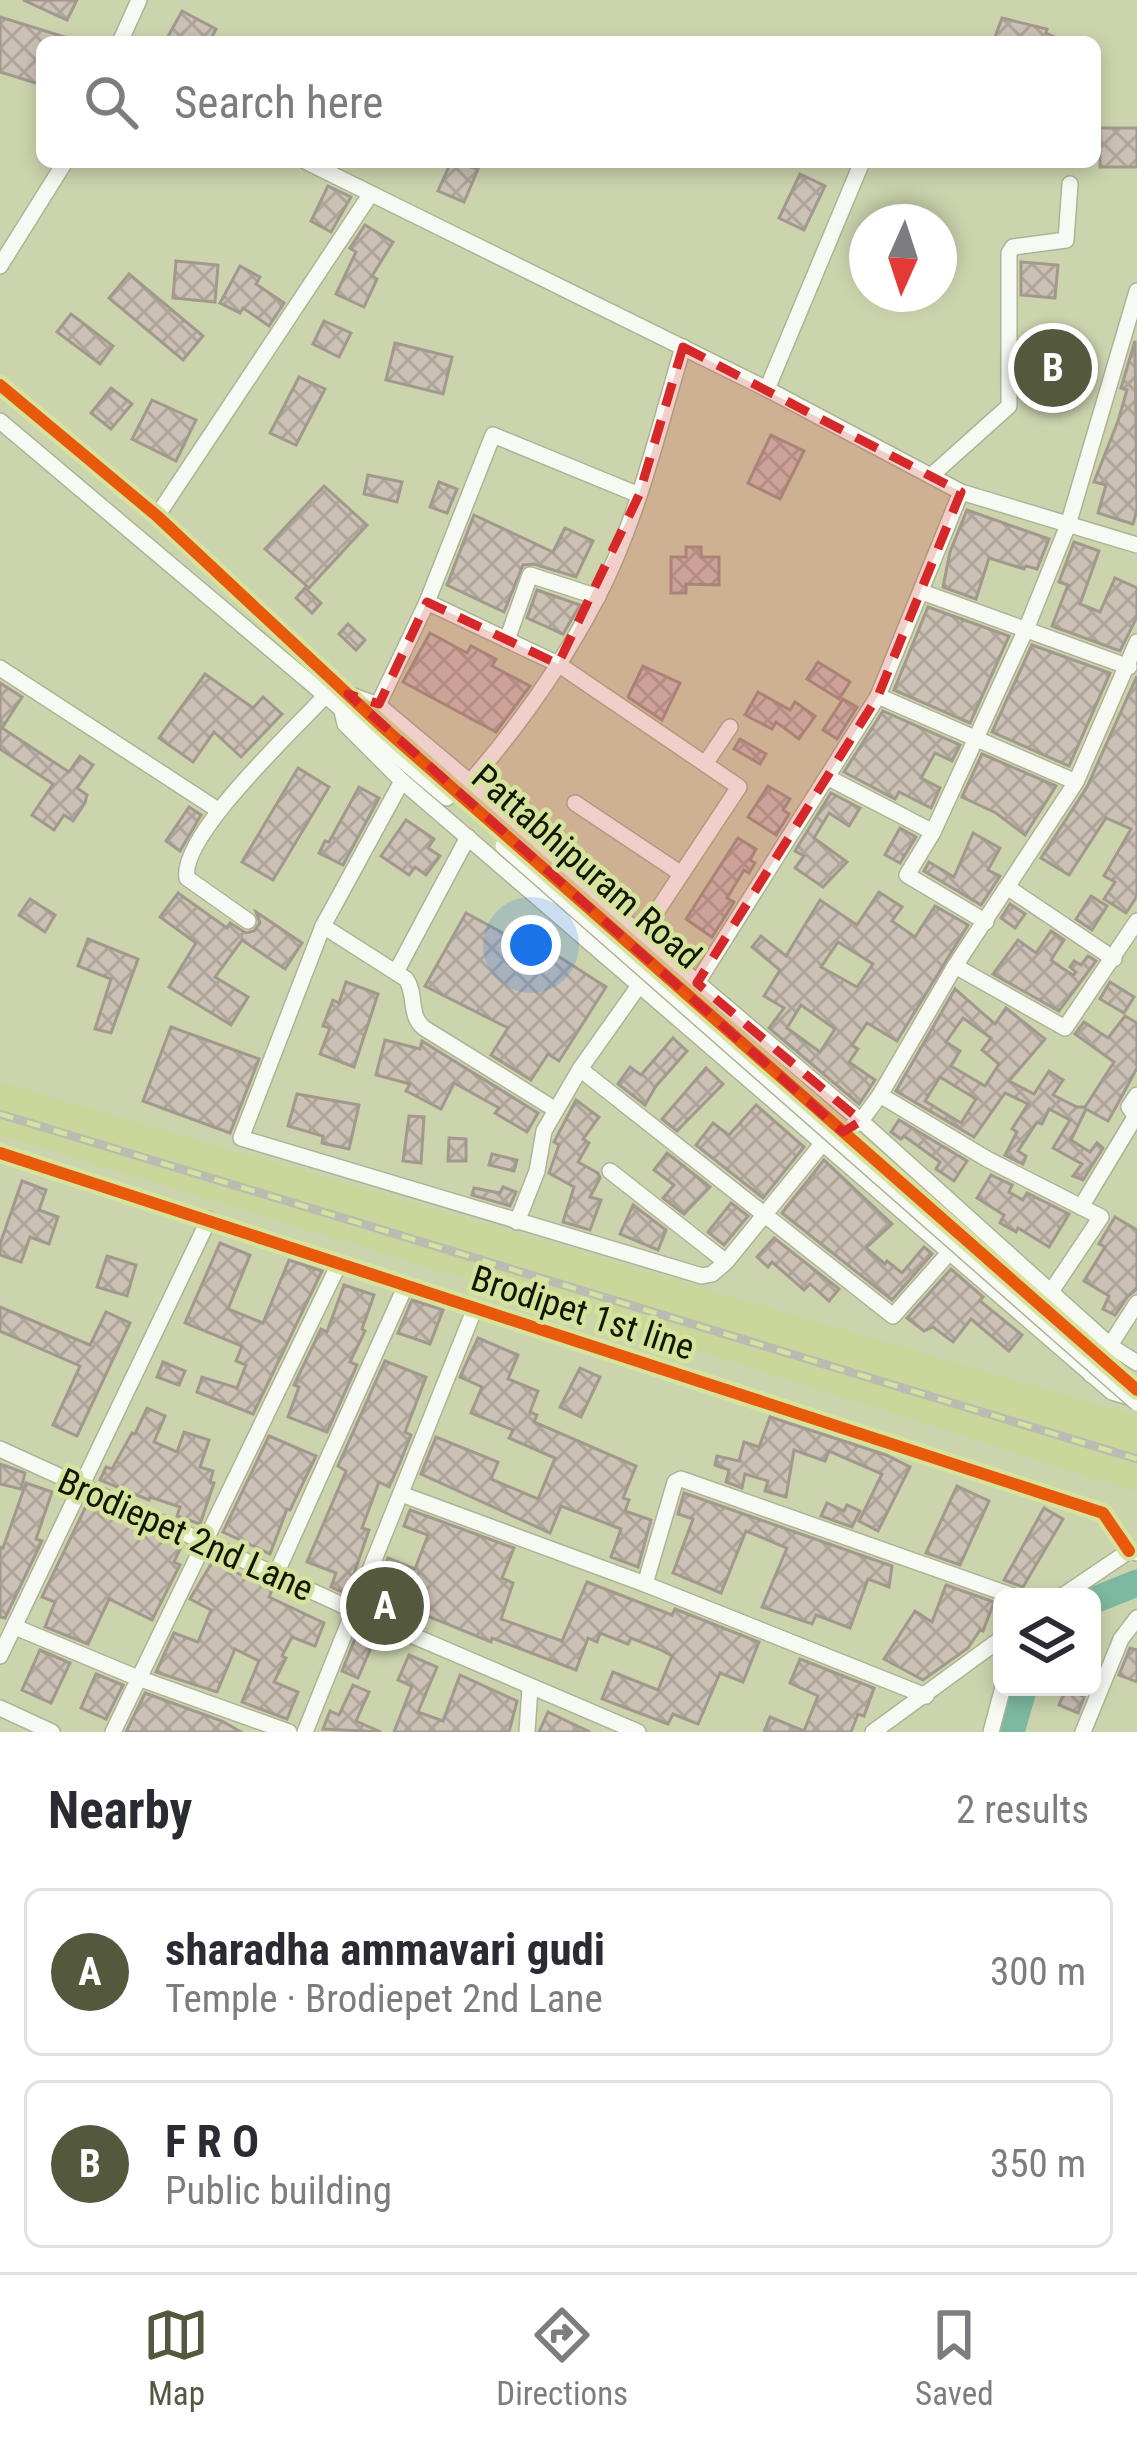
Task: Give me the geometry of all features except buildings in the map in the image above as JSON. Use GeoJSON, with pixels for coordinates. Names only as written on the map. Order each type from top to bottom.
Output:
{"type":"FeatureCollection","features":[{"type":"Feature","properties":{"kind":"street"},"geometry":{"type":"LineString","coordinates":[[123,36],[140,0]]}},
{"type":"Feature","properties":{"kind":"street"},"geometry":{"type":"LineString","coordinates":[[0,266],[61,168]]}},
{"type":"Feature","properties":{"kind":"street"},"geometry":{"type":"LineString","coordinates":[[318,168],[767,389],[961,492],[1137,545]]}},
{"type":"Feature","properties":{"kind":"street"},"geometry":{"type":"LineString","coordinates":[[767,389],[859,168]]}},
{"type":"Feature","properties":{"kind":"street"},"geometry":{"type":"LineString","coordinates":[[932,475],[1009,406],[1009,253],[1013,247],[1066,239],[1070,184]]}},
{"type":"Feature","properties":{"kind":"street"},"geometry":{"type":"LineString","coordinates":[[157,516],[370,195]]}},
{"type":"Feature","properties":{"kind":"street"},"geometry":{"type":"LineString","coordinates":[[986,922],[907,874],[933,832],[1068,526],[1137,291]]}},
{"type":"Feature","properties":{"kind":"street"},"geometry":{"type":"LineString","coordinates":[[470,782],[512,735],[598,597],[638,495],[683,347]]}},
{"type":"Feature","properties":{"kind":"street","name":"Pattabhipuram Road"},"geometry":{"type":"LineString","coordinates":[[0,385],[157,516],[344,701],[1137,1397]]}},
{"type":"Feature","properties":{"kind":"street","name":"Pattabhipuram Road"},"geometry":{"type":"LineString","coordinates":[[0,421],[326,695],[344,701]]}},
{"type":"Feature","properties":{"kind":"street"},"geometry":{"type":"LineString","coordinates":[[378,705],[427,602],[493,435],[638,495]]}},
{"type":"Feature","properties":{"kind":"street"},"geometry":{"type":"LineString","coordinates":[[103,508],[124,487]]}},
{"type":"Feature","properties":{"kind":"street"},"geometry":{"type":"LineString","coordinates":[[697,983],[878,696],[961,492]]}},
{"type":"Feature","properties":{"kind":"street"},"geometry":{"type":"LineString","coordinates":[[507,640],[530,575],[598,597]]}},
{"type":"Feature","properties":{"kind":"street"},"geometry":{"type":"LineString","coordinates":[[922,592],[1129,667]]}},
{"type":"Feature","properties":{"kind":"street"},"geometry":{"type":"LineString","coordinates":[[427,602],[558,664],[739,787],[641,935]]}},
{"type":"Feature","properties":{"kind":"street"},"geometry":{"type":"LineString","coordinates":[[401,781],[323,926],[241,1138],[702,1276],[726,1262],[822,1144],[861,1121],[880,1095],[955,966],[1010,889],[1076,782],[1137,642]]}},
{"type":"Feature","properties":{"kind":"street"},"geometry":{"type":"LineString","coordinates":[[0,668],[218,810]]}},
{"type":"Feature","properties":{"kind":"street"},"geometry":{"type":"LineString","coordinates":[[248,921],[187,878],[184,871],[218,810],[326,695]]}},
{"type":"Feature","properties":{"kind":"street"},"geometry":{"type":"LineString","coordinates":[[878,696],[1076,782]]}},
{"type":"Feature","properties":{"kind":"street"},"geometry":{"type":"LineString","coordinates":[[1137,1363],[1112,1347],[861,1121],[378,705],[344,701],[345,724],[401,781],[1112,1393],[1137,1397]]}},
{"type":"Feature","properties":{"kind":"street"},"geometry":{"type":"LineString","coordinates":[[705,764],[730,727]]}},
{"type":"Feature","properties":{"kind":"street"},"geometry":{"type":"LineString","coordinates":[[827,777],[933,832]]}},
{"type":"Feature","properties":{"kind":"street"},"geometry":{"type":"LineString","coordinates":[[575,803],[680,873]]}},
{"type":"Feature","properties":{"kind":"street"},"geometry":{"type":"LineString","coordinates":[[396,972],[468,837]]}},
{"type":"Feature","properties":{"kind":"street"},"geometry":{"type":"LineString","coordinates":[[1010,889],[1114,959]]}},
{"type":"Feature","properties":{"kind":"street"},"geometry":{"type":"LineString","coordinates":[[955,966],[1065,1028],[1137,921]]}},
{"type":"Feature","properties":{"kind":"street"},"geometry":{"type":"LineString","coordinates":[[323,926],[396,972],[412,988],[417,1022],[556,1110]]}},
{"type":"Feature","properties":{"kind":"street"},"geometry":{"type":"LineString","coordinates":[[517,1222],[537,1171],[544,1131],[580,1069],[638,987]]}},
{"type":"Feature","properties":{"kind":"street"},"geometry":{"type":"LineString","coordinates":[[580,1069],[893,1316],[948,1254]]}},
{"type":"Feature","properties":{"kind":"street"},"geometry":{"type":"LineString","coordinates":[[880,1095],[987,1160],[1101,1217],[1052,1290]]}},
{"type":"Feature","properties":{"kind":"street"},"geometry":{"type":"LineString","coordinates":[[1081,1207],[1136,1117],[1130,1108],[1137,1095]]}},
{"type":"Feature","properties":{"kind":"street","name":"Brodipet 1st line"},"geometry":{"type":"LineString","coordinates":[[0,1154],[1103,1514],[1133,1552]]}},
{"type":"Feature","properties":{"kind":"street"},"geometry":{"type":"LineString","coordinates":[[610,1172],[726,1262]]}},
{"type":"Feature","properties":{"kind":"street"},"geometry":{"type":"LineString","coordinates":[[0,1656],[209,1219]]}},
{"type":"Feature","properties":{"kind":"street"},"geometry":{"type":"LineString","coordinates":[[113,1732],[339,1264]]}},
{"type":"Feature","properties":{"kind":"street"},"geometry":{"type":"LineString","coordinates":[[276,1574],[406,1285]]}},
{"type":"Feature","properties":{"kind":"street"},"geometry":{"type":"LineString","coordinates":[[1091,1375],[1137,1303]]}},
{"type":"Feature","properties":{"kind":"street"},"geometry":{"type":"LineString","coordinates":[[305,1732],[475,1308]]}},
{"type":"Feature","properties":{"kind":"street","name":"Brodiepet 2nd Lane"},"geometry":{"type":"LineString","coordinates":[[0,1449],[352,1610],[638,1732]]}},
{"type":"Feature","properties":{"kind":"street"},"geometry":{"type":"LineString","coordinates":[[645,1584],[675,1482],[681,1479],[993,1589]]}},
{"type":"Feature","properties":{"kind":"street"},"geometry":{"type":"LineString","coordinates":[[401,1494],[645,1584],[926,1696]]}},
{"type":"Feature","properties":{"kind":"street"},"geometry":{"type":"LineString","coordinates":[[1075,1588],[1133,1552]]}},
{"type":"Feature","properties":{"kind":"street"},"geometry":{"type":"LineString","coordinates":[[1083,1732],[1121,1639],[1137,1618]]}},
{"type":"Feature","properties":{"kind":"street"},"geometry":{"type":"LineString","coordinates":[[15,1627],[138,1678],[290,1732]]}},
{"type":"Feature","properties":{"kind":"street"},"geometry":{"type":"LineString","coordinates":[[873,1732],[993,1645]]}},
{"type":"Feature","properties":{"kind":"street"},"geometry":{"type":"LineString","coordinates":[[527,1732],[530,1687]]}},
{"type":"Feature","properties":{"kind":"street"},"geometry":{"type":"LineString","coordinates":[[991,1732],[1001,1696]]}},
{"type":"Feature","properties":{"kind":"street"},"geometry":{"type":"LineString","coordinates":[[0,1708],[52,1732]]}},
{"type":"Feature","properties":{"kind":"street"},"geometry":{"type":"LineString","coordinates":[[895,1716],[906,1732]]}},
{"type":"Feature","properties":{"kind":"highlighted area"},"geometry":{"type":"Polygon","coordinates":[[[683,347],[961,492],[878,696],[697,983],[861,1121],[843,1132],[348,694],[379,704],[427,602],[558,664],[639,495],[683,347]]]}},
{"type":"Feature","properties":{"kind":"shaded area"},"geometry":{"type":"Polygon","coordinates":[[[0,1082],[1137,1416],[1137,1492],[672,1342],[0,1135],[0,1082]]]}},
{"type":"Feature","properties":{"kind":"waterway"},"geometry":{"type":"LineString","coordinates":[[1101,1597],[1137,1583]]}},
{"type":"Feature","properties":{"kind":"waterway"},"geometry":{"type":"LineString","coordinates":[[1011,1732],[1021,1696]]}},
{"type":"Feature","properties":{"kind":"railway"},"geometry":{"type":"LineString","coordinates":[[0,1114],[1137,1459]]}},
{"type":"Feature","properties":{"kind":"cycle path"},"geometry":{"type":"LineString","coordinates":[[0,385],[157,516],[385,729],[1137,1390]]}},
{"type":"Feature","properties":{"kind":"cycle path"},"geometry":{"type":"LineString","coordinates":[[0,1153],[1103,1513],[1129,1551]]}},
{"type":"Feature","properties":{"kind":"place","name":"F R O"},"geometry":{"type":"Point","coordinates":[1053,368]}},
{"type":"Feature","properties":{"kind":"place","name":"sharadha ammavari gudi"},"geometry":{"type":"Point","coordinates":[385,1606]}}]}
